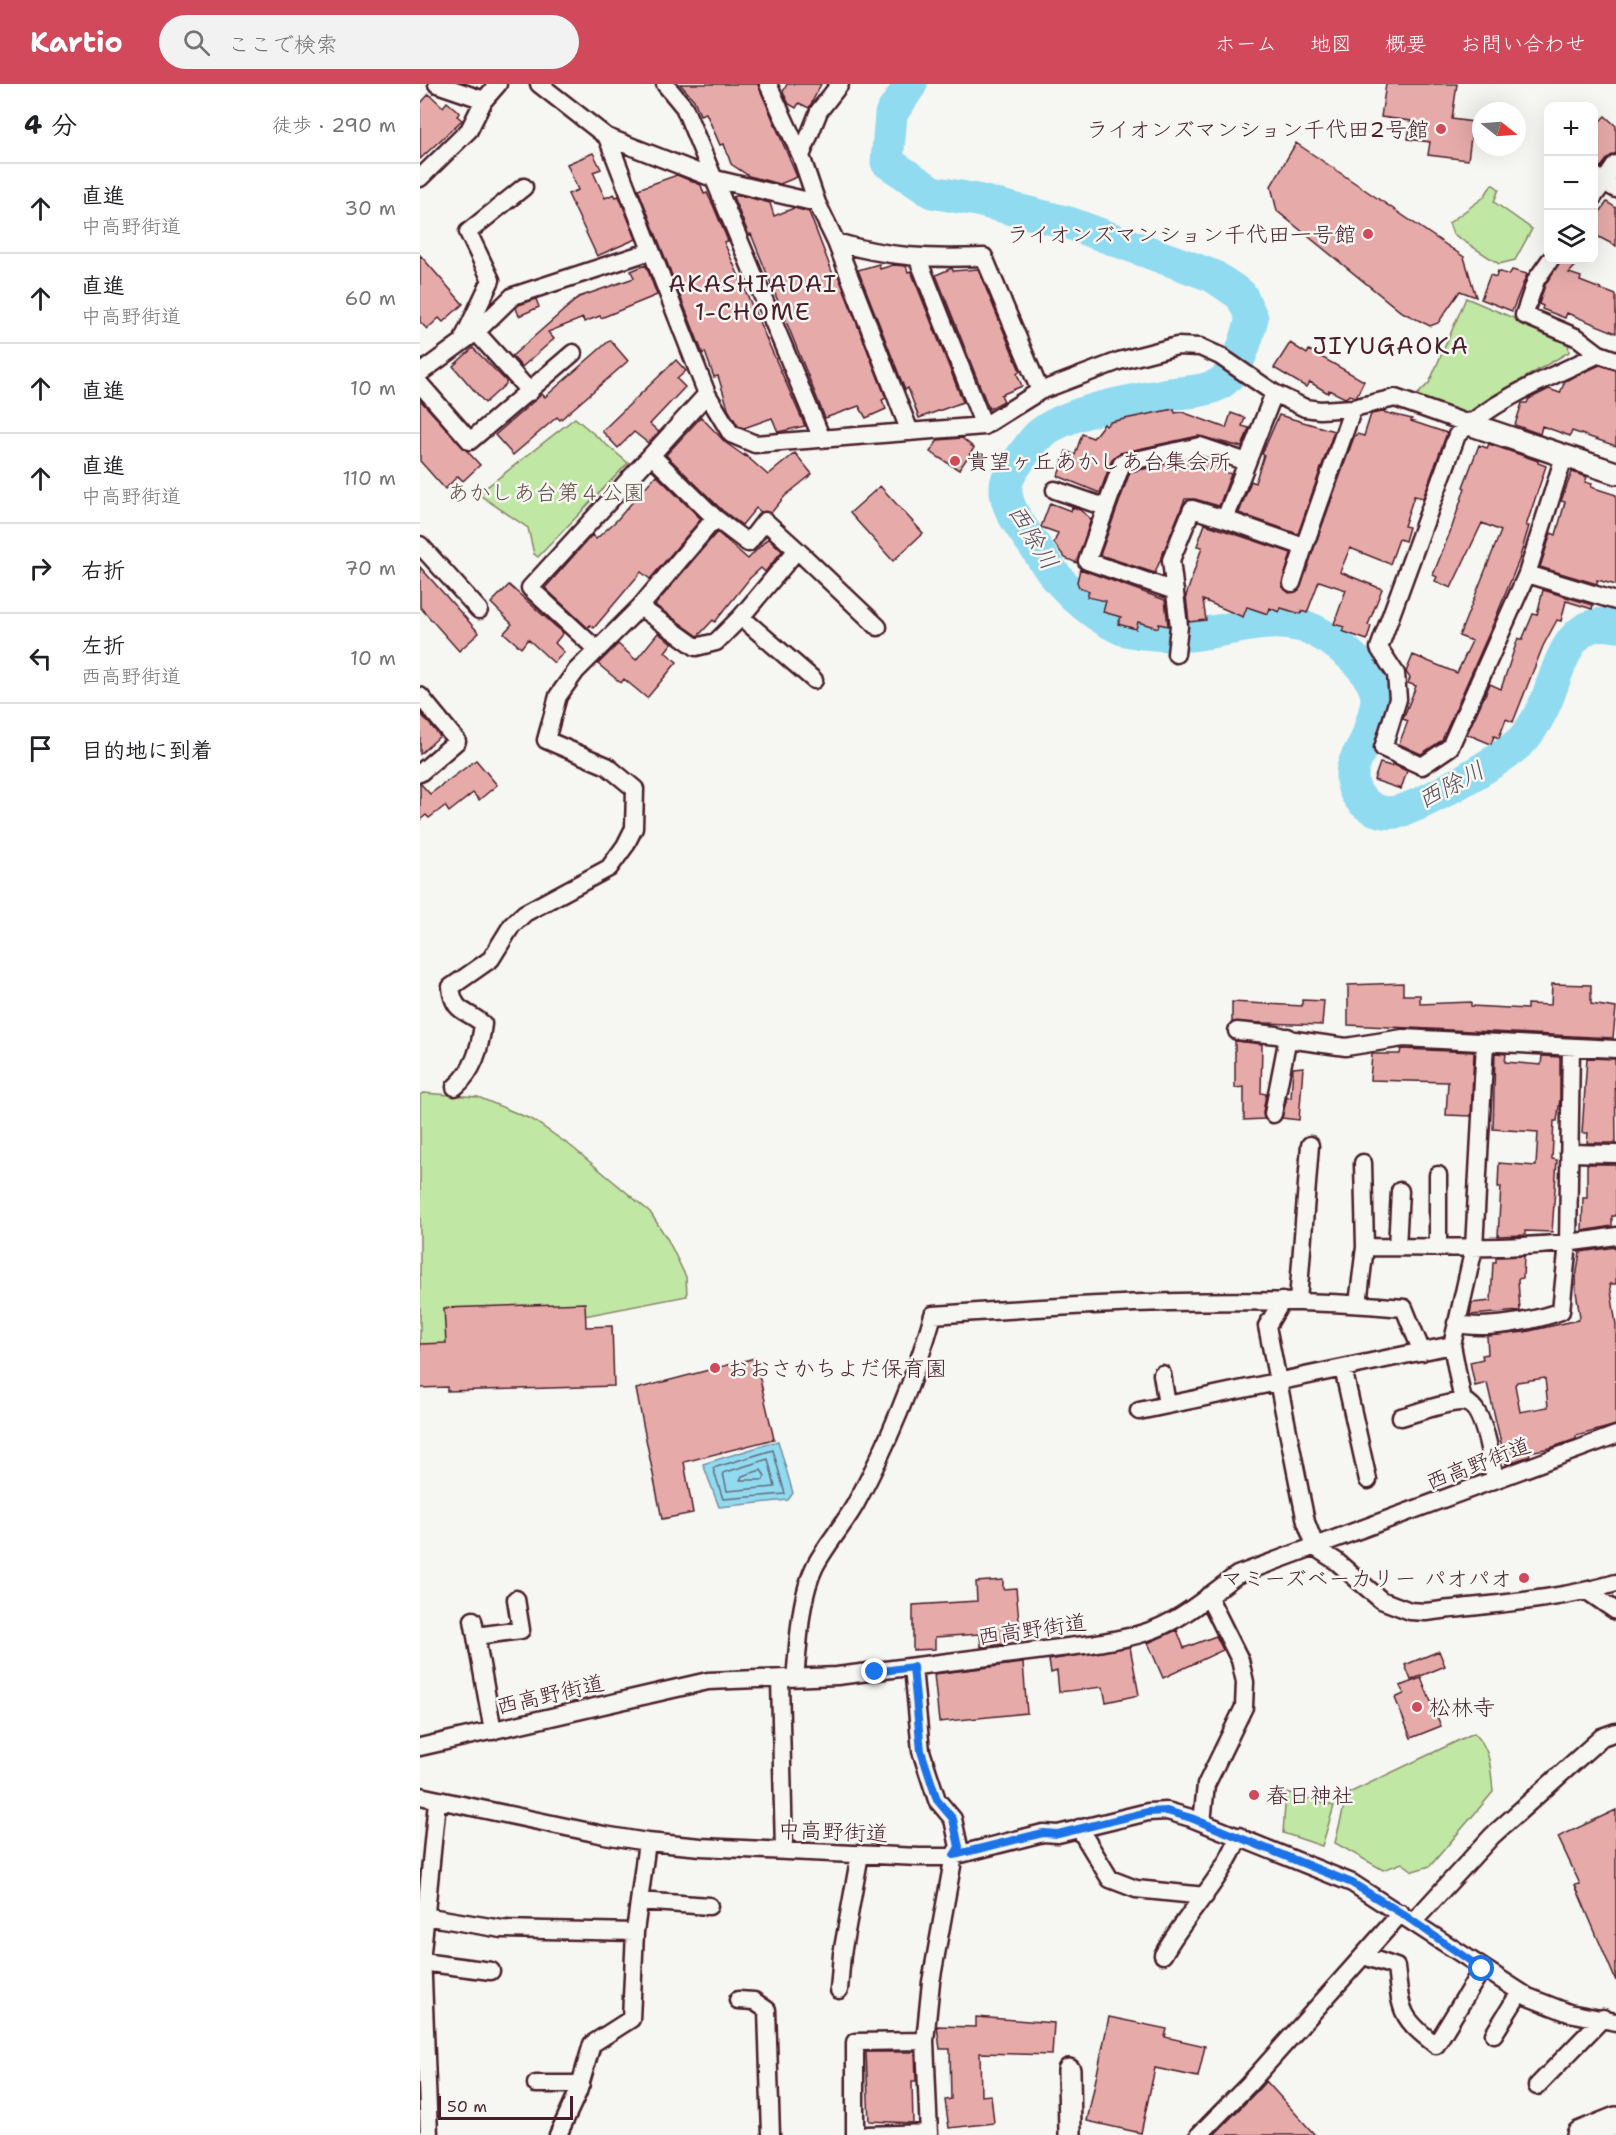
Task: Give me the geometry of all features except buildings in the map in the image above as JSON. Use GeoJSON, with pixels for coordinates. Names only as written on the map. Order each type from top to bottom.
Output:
{"type":"FeatureCollection","features":[{"type":"Feature","properties":{"kind":"highway"},"geometry":{"type":"LineString","coordinates":[[1581,2135],[1616,2121]]}},
{"type":"Feature","properties":{"kind":"street"},"geometry":{"type":"LineString","coordinates":[[437,84],[484,100]]}},
{"type":"Feature","properties":{"kind":"street"},"geometry":{"type":"LineString","coordinates":[[420,178],[469,130],[484,100],[498,84]]}},
{"type":"Feature","properties":{"kind":"street"},"geometry":{"type":"LineString","coordinates":[[539,84],[607,137],[715,179],[817,203]]}},
{"type":"Feature","properties":{"kind":"street"},"geometry":{"type":"LineString","coordinates":[[665,84],[684,106],[822,440]]}},
{"type":"Feature","properties":{"kind":"street"},"geometry":{"type":"LineString","coordinates":[[768,84],[801,156],[817,203],[836,242],[910,432]]}},
{"type":"Feature","properties":{"kind":"street"},"geometry":{"type":"LineString","coordinates":[[801,156],[819,111],[840,84]]}},
{"type":"Feature","properties":{"kind":"street"},"geometry":{"type":"LineString","coordinates":[[607,137],[707,394],[731,434],[755,444],[984,426],[1040,391],[1119,361],[1177,346],[1200,347],[1220,356],[1274,393],[1305,408],[1320,410],[1353,408],[1395,398],[1563,457],[1616,473]]}},
{"type":"Feature","properties":{"kind":"street"},"geometry":{"type":"LineString","coordinates":[[1604,182],[1616,164]]}},
{"type":"Feature","properties":{"kind":"street"},"geometry":{"type":"LineString","coordinates":[[469,336],[491,280],[468,232],[524,187]]}},
{"type":"Feature","properties":{"kind":"street"},"geometry":{"type":"LineString","coordinates":[[836,242],[867,252],[918,259],[984,257],[1040,391]]}},
{"type":"Feature","properties":{"kind":"street"},"geometry":{"type":"LineString","coordinates":[[420,372],[469,336],[513,296],[651,250]]}},
{"type":"Feature","properties":{"kind":"street"},"geometry":{"type":"LineString","coordinates":[[918,259],[984,426]]}},
{"type":"Feature","properties":{"kind":"street"},"geometry":{"type":"LineString","coordinates":[[1547,264],[1536,280],[1524,315],[1578,338],[1599,354],[1616,360]]}},
{"type":"Feature","properties":{"kind":"street"},"geometry":{"type":"LineString","coordinates":[[469,336],[530,392]]}},
{"type":"Feature","properties":{"kind":"street"},"geometry":{"type":"LineString","coordinates":[[420,384],[470,441],[573,353]]}},
{"type":"Feature","properties":{"kind":"street"},"geometry":{"type":"LineString","coordinates":[[1563,457],[1527,574],[1450,747],[1422,766],[1383,748],[1398,699],[1396,674],[1378,648],[1457,435],[1469,424],[1515,396],[1599,354]]}},
{"type":"Feature","properties":{"kind":"street"},"geometry":{"type":"LineString","coordinates":[[1225,519],[1274,393]]}},
{"type":"Feature","properties":{"kind":"street"},"geometry":{"type":"LineString","coordinates":[[597,650],[530,588],[707,394]]}},
{"type":"Feature","properties":{"kind":"street"},"geometry":{"type":"LineString","coordinates":[[1292,584],[1353,408]]}},
{"type":"Feature","properties":{"kind":"street"},"geometry":{"type":"LineString","coordinates":[[1175,591],[1087,561],[1122,463],[1200,446],[1247,462]]}},
{"type":"Feature","properties":{"kind":"street"},"geometry":{"type":"LineString","coordinates":[[652,456],[715,518],[748,543],[765,521],[878,627]]}},
{"type":"Feature","properties":{"kind":"street"},"geometry":{"type":"LineString","coordinates":[[1054,490],[1105,507]]}},
{"type":"Feature","properties":{"kind":"street"},"geometry":{"type":"LineString","coordinates":[[1176,654],[1179,626],[1171,560],[1192,510],[1225,519],[1304,547]]}},
{"type":"Feature","properties":{"kind":"street"},"geometry":{"type":"LineString","coordinates":[[456,1087],[466,1078],[474,1062],[483,1024],[460,1011],[453,1001],[451,987],[491,959],[512,925],[525,913],[609,868],[625,846],[634,828],[635,789],[607,766],[546,740],[558,696],[576,671],[640,607],[715,518]]}},
{"type":"Feature","properties":{"kind":"street"},"geometry":{"type":"LineString","coordinates":[[420,545],[479,610]]}},
{"type":"Feature","properties":{"kind":"street"},"geometry":{"type":"LineString","coordinates":[[640,607],[696,647],[716,642],[741,618],[797,550]]}},
{"type":"Feature","properties":{"kind":"street"},"geometry":{"type":"LineString","coordinates":[[1527,574],[1616,601]]}},
{"type":"Feature","properties":{"kind":"street"},"geometry":{"type":"LineString","coordinates":[[741,618],[814,680]]}},
{"type":"Feature","properties":{"kind":"street"},"geometry":{"type":"LineString","coordinates":[[420,696],[457,741],[420,773]]}},
{"type":"Feature","properties":{"kind":"street"},"geometry":{"type":"LineString","coordinates":[[1237,1031],[1346,1047],[1403,1038],[1616,1049]]}},
{"type":"Feature","properties":{"kind":"street"},"geometry":{"type":"LineString","coordinates":[[1273,1114],[1288,1037]]}},
{"type":"Feature","properties":{"kind":"street"},"geometry":{"type":"LineString","coordinates":[[1463,1401],[1452,1345],[1474,1248],[1485,1043]]}},
{"type":"Feature","properties":{"kind":"street"},"geometry":{"type":"LineString","coordinates":[[1456,1323],[1482,1326],[1547,1316],[1561,1311],[1568,1242],[1571,1047]]}},
{"type":"Feature","properties":{"kind":"street"},"geometry":{"type":"LineString","coordinates":[[1310,1145],[1290,1301],[1267,1326],[1306,1522],[1316,1548],[1336,1561],[1381,1600],[1410,1611],[1426,1612],[1587,1591],[1616,1583]]}},
{"type":"Feature","properties":{"kind":"street"},"geometry":{"type":"LineString","coordinates":[[1569,1153],[1616,1154]]}},
{"type":"Feature","properties":{"kind":"street"},"geometry":{"type":"LineString","coordinates":[[1358,1304],[1365,1246],[1363,1163]]}},
{"type":"Feature","properties":{"kind":"street"},"geometry":{"type":"LineString","coordinates":[[1438,1175],[1438,1247]]}},
{"type":"Feature","properties":{"kind":"street"},"geometry":{"type":"LineString","coordinates":[[1397,1247],[1400,1191]]}},
{"type":"Feature","properties":{"kind":"street"},"geometry":{"type":"LineString","coordinates":[[1365,1246],[1474,1248],[1568,1242],[1616,1236]]}},
{"type":"Feature","properties":{"kind":"street"},"geometry":{"type":"LineString","coordinates":[[784,1851],[788,1679],[804,1605],[815,1567],[855,1505],[879,1457],[926,1340],[933,1315],[1073,1305],[1290,1301],[1358,1304],[1404,1308],[1422,1352]]}},
{"type":"Feature","properties":{"kind":"street"},"geometry":{"type":"LineString","coordinates":[[1139,1411],[1452,1345]]}},
{"type":"Feature","properties":{"kind":"street"},"geometry":{"type":"LineString","coordinates":[[1343,1368],[1368,1480]]}},
{"type":"Feature","properties":{"kind":"street"},"geometry":{"type":"LineString","coordinates":[[1162,1374],[1167,1405]]}},
{"type":"Feature","properties":{"kind":"street"},"geometry":{"type":"LineString","coordinates":[[1401,1417],[1463,1401],[1473,1406],[1484,1426],[1495,1479]]}},
{"type":"Feature","properties":{"kind":"street","name":"西高野街道"},"geometry":{"type":"LineString","coordinates":[[420,1748],[708,1681],[788,1679],[913,1667],[1132,1637],[1168,1624],[1237,1575],[1285,1556],[1316,1548],[1616,1435]]}},
{"type":"Feature","properties":{"kind":"street"},"geometry":{"type":"LineString","coordinates":[[1587,1591],[1616,1611]]}},
{"type":"Feature","properties":{"kind":"street"},"geometry":{"type":"LineString","coordinates":[[1202,1822],[1206,1785],[1244,1707],[1245,1683],[1240,1660],[1208,1596]]}},
{"type":"Feature","properties":{"kind":"street"},"geometry":{"type":"LineString","coordinates":[[493,1731],[475,1628],[522,1630],[516,1599]]}},
{"type":"Feature","properties":{"kind":"street"},"geometry":{"type":"LineString","coordinates":[[867,2135],[929,2134],[925,2041],[931,1982],[954,1855],[959,1847],[953,1819],[937,1800],[921,1751],[913,1667]]}},
{"type":"Feature","properties":{"kind":"street"},"geometry":{"type":"LineString","coordinates":[[1199,2135],[1249,2085],[1364,1956],[1594,1744],[1602,1737],[1616,1732]]}},
{"type":"Feature","properties":{"kind":"street","name":"中高野街道"},"geometry":{"type":"LineString","coordinates":[[420,1796],[437,1802],[647,1842],[860,1854],[954,1855],[1043,1833],[1058,1834],[1148,1812],[1167,1811],[1239,1836],[1352,1883],[1408,1917]]}},
{"type":"Feature","properties":{"kind":"street"},"geometry":{"type":"LineString","coordinates":[[429,2135],[422,2032],[421,1942],[437,1802]]}},
{"type":"Feature","properties":{"kind":"street"},"geometry":{"type":"LineString","coordinates":[[1079,1828],[1110,1879],[1136,1889],[1205,1896]]}},
{"type":"Feature","properties":{"kind":"street"},"geometry":{"type":"LineString","coordinates":[[1163,1956],[1177,1929],[1205,1896],[1230,1860],[1239,1836]]}},
{"type":"Feature","properties":{"kind":"street"},"geometry":{"type":"LineString","coordinates":[[558,2135],[581,2084],[592,2044],[631,2019],[634,1932],[647,1842]]}},
{"type":"Feature","properties":{"kind":"street"},"geometry":{"type":"LineString","coordinates":[[839,1990],[842,1954],[860,1854]]}},
{"type":"Feature","properties":{"kind":"street"},"geometry":{"type":"LineString","coordinates":[[639,1901],[709,1906]]}},
{"type":"Feature","properties":{"kind":"street"},"geometry":{"type":"LineString","coordinates":[[424,1916],[502,1929],[634,1932]]}},
{"type":"Feature","properties":{"kind":"street"},"geometry":{"type":"LineString","coordinates":[[1408,1917],[1482,1969],[1520,1992],[1569,2013],[1610,2020]]}},
{"type":"Feature","properties":{"kind":"street"},"geometry":{"type":"LineString","coordinates":[[1364,1956],[1396,1967],[1401,2006],[1410,2026],[1436,2045],[1482,1969]]}},
{"type":"Feature","properties":{"kind":"street"},"geometry":{"type":"LineString","coordinates":[[422,1962],[491,1971]]}},
{"type":"Feature","properties":{"kind":"street"},"geometry":{"type":"LineString","coordinates":[[1494,2034],[1520,1992]]}},
{"type":"Feature","properties":{"kind":"street"},"geometry":{"type":"LineString","coordinates":[[738,2000],[753,2001],[767,2010],[771,2135]]}},
{"type":"Feature","properties":{"kind":"street"},"geometry":{"type":"LineString","coordinates":[[1537,2086],[1610,2020]]}},
{"type":"Feature","properties":{"kind":"street"},"geometry":{"type":"LineString","coordinates":[[855,2135],[855,2042],[925,2041]]}},
{"type":"Feature","properties":{"kind":"street"},"geometry":{"type":"LineString","coordinates":[[1069,2070],[1070,2135]]}},
{"type":"Feature","properties":{"kind":"street"},"geometry":{"type":"LineString","coordinates":[[536,2084],[581,2084]]}},
{"type":"Feature","properties":{"kind":"green space"},"geometry":{"type":"Polygon","coordinates":[[[1492,184],[1499,189],[1494,202],[1532,229],[1515,260],[1499,264],[1453,234],[1449,223],[1484,197],[1492,184]]]}},
{"type":"Feature","properties":{"kind":"green space"},"geometry":{"type":"Polygon","coordinates":[[[1466,298],[1568,341],[1569,352],[1495,395],[1468,414],[1415,397],[1429,383],[1466,298]]]}},
{"type":"Feature","properties":{"kind":"green space","name":"あかしあ台第４公園"},"geometry":{"type":"Polygon","coordinates":[[[575,418],[628,463],[538,557],[534,554],[528,528],[478,494],[575,418]]]}},
{"type":"Feature","properties":{"kind":"green space"},"geometry":{"type":"Polygon","coordinates":[[[423,1093],[478,1097],[533,1120],[572,1147],[650,1212],[668,1240],[686,1277],[687,1296],[420,1348],[420,1095],[423,1093]]]}},
{"type":"Feature","properties":{"kind":"green space"},"geometry":{"type":"Polygon","coordinates":[[[1474,1733],[1487,1753],[1493,1792],[1430,1866],[1413,1871],[1402,1863],[1383,1870],[1335,1843],[1347,1794],[1474,1733]]]}},
{"type":"Feature","properties":{"kind":"green space"},"geometry":{"type":"Polygon","coordinates":[[[1286,1792],[1334,1806],[1322,1846],[1283,1833],[1286,1792]]]}},
{"type":"Feature","properties":{"kind":"water"},"geometry":{"type":"Polygon","coordinates":[[[778,1441],[793,1493],[788,1500],[719,1507],[703,1464],[778,1441]]]}},
{"type":"Feature","properties":{"kind":"waterway","name":"西除川"},"geometry":{"type":"LineString","coordinates":[[911,84],[891,114],[887,162],[932,192],[977,200],[1069,223],[1213,276],[1241,295],[1252,318],[1236,364],[1226,379],[1219,384],[1201,390],[1100,408],[1064,420],[1038,436],[1011,472],[1006,490],[1013,514],[1054,574],[1096,614],[1126,630],[1164,635],[1189,635],[1260,624],[1288,623],[1313,630],[1337,644],[1359,664],[1374,687],[1377,698],[1375,711],[1352,775],[1353,784],[1361,799],[1367,805],[1383,812],[1400,811],[1412,807],[1446,790],[1516,746],[1537,719],[1562,658],[1577,636],[1587,628],[1600,625],[1616,626]]}},
{"type":"Feature","properties":{"kind":"place","name":"ライオンズマンション千代田2号館"},"geometry":{"type":"Point","coordinates":[1441,129]}},
{"type":"Feature","properties":{"kind":"place","name":"ライオンズマンション千代田一号館"},"geometry":{"type":"Point","coordinates":[1368,234]}},
{"type":"Feature","properties":{"kind":"place","name":"貴望ヶ丘あかしあ台集会所"},"geometry":{"type":"Point","coordinates":[955,461]}},
{"type":"Feature","properties":{"kind":"place","name":"おおさかちよだ保育園"},"geometry":{"type":"Point","coordinates":[715,1368]}},
{"type":"Feature","properties":{"kind":"place","name":"マミーズベーカリー パオパオ"},"geometry":{"type":"Point","coordinates":[1524,1578]}},
{"type":"Feature","properties":{"kind":"place","name":"松林寺"},"geometry":{"type":"Point","coordinates":[1417,1707]}},
{"type":"Feature","properties":{"kind":"place","name":"春日神社"},"geometry":{"type":"Point","coordinates":[1254,1795]}},
{"type":"Feature","properties":{"kind":"district","name":"AKASHIADAI 1-CHOME"},"geometry":{"type":"Point","coordinates":[753,298]}},
{"type":"Feature","properties":{"kind":"district","name":"JIYUGAOKA"},"geometry":{"type":"Point","coordinates":[1391,346]}},
{"type":"Feature","properties":{"kind":"route"},"geometry":{"type":"LineString","coordinates":[[875,1672],[913,1667],[921,1751],[937,1800],[953,1819],[959,1847],[954,1855],[1043,1833],[1058,1834],[1148,1812],[1167,1811],[1233,1833],[1352,1883],[1401,1913],[1482,1969]]}}]}
